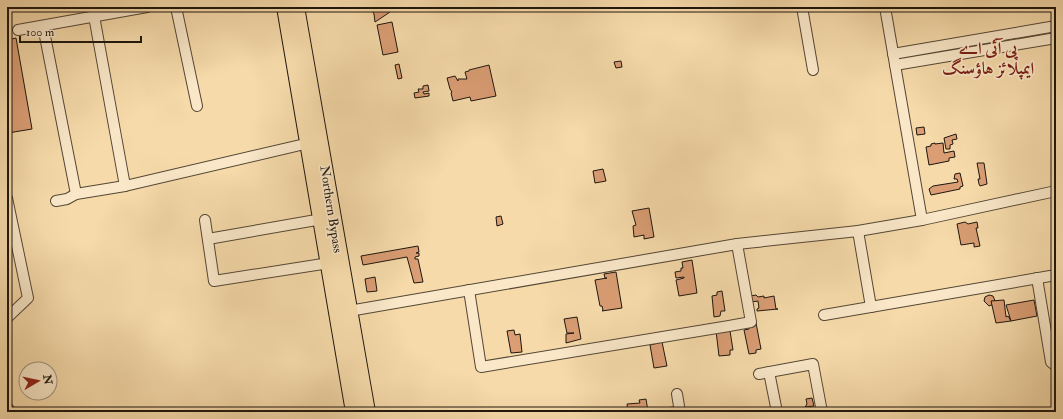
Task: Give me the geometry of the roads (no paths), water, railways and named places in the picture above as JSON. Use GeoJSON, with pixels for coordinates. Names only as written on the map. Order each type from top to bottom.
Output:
{"type":"FeatureCollection","features":[{"type":"Feature","properties":{"kind":"main road","name":"Northern Bypass"},"geometry":{"type":"LineString","coordinates":[[285,7],[295,32],[367,412]]}},
{"type":"Feature","properties":{"kind":"main road","name":"Northern Bypass"},"geometry":{"type":"LineString","coordinates":[[296,7],[295,32],[309,143],[354,412]]}},
{"type":"Feature","properties":{"kind":"street"},"geometry":{"type":"LineString","coordinates":[[18,30],[147,7]]}},
{"type":"Feature","properties":{"kind":"street"},"geometry":{"type":"LineString","coordinates":[[176,7],[196,106]]}},
{"type":"Feature","properties":{"kind":"street"},"geometry":{"type":"LineString","coordinates":[[802,7],[813,70]]}},
{"type":"Feature","properties":{"kind":"street"},"geometry":{"type":"LineString","coordinates":[[885,7],[922,220]]}},
{"type":"Feature","properties":{"kind":"street"},"geometry":{"type":"LineString","coordinates":[[94,16],[125,186]]}},
{"type":"Feature","properties":{"kind":"street"},"geometry":{"type":"LineString","coordinates":[[43,26],[76,194]]}},
{"type":"Feature","properties":{"kind":"street"},"geometry":{"type":"LineString","coordinates":[[893,54],[1056,26]]}},
{"type":"Feature","properties":{"kind":"street"},"geometry":{"type":"LineString","coordinates":[[895,65],[1056,38]]}},
{"type":"Feature","properties":{"kind":"street"},"geometry":{"type":"LineString","coordinates":[[56,201],[67,199],[76,194],[125,186],[309,143]]}},
{"type":"Feature","properties":{"kind":"street"},"geometry":{"type":"LineString","coordinates":[[349,311],[737,244],[858,231],[922,220],[1056,191]]}},
{"type":"Feature","properties":{"kind":"street"},"geometry":{"type":"LineString","coordinates":[[7,198],[28,298],[7,318]]}},
{"type":"Feature","properties":{"kind":"street"},"geometry":{"type":"LineString","coordinates":[[208,239],[322,219]]}},
{"type":"Feature","properties":{"kind":"street"},"geometry":{"type":"LineString","coordinates":[[205,220],[214,281],[329,263]]}},
{"type":"Feature","properties":{"kind":"street"},"geometry":{"type":"LineString","coordinates":[[858,231],[871,307]]}},
{"type":"Feature","properties":{"kind":"street"},"geometry":{"type":"LineString","coordinates":[[7,246],[15,239]]}},
{"type":"Feature","properties":{"kind":"street"},"geometry":{"type":"LineString","coordinates":[[469,290],[481,367],[751,322],[737,244]]}},
{"type":"Feature","properties":{"kind":"street"},"geometry":{"type":"LineString","coordinates":[[824,315],[1056,275]]}},
{"type":"Feature","properties":{"kind":"street"},"geometry":{"type":"LineString","coordinates":[[1037,278],[1051,362],[1056,366]]}},
{"type":"Feature","properties":{"kind":"street"},"geometry":{"type":"LineString","coordinates":[[777,412],[764,373],[813,364],[822,412]]}},
{"type":"Feature","properties":{"kind":"street"},"geometry":{"type":"LineString","coordinates":[[676,394],[680,412]]}},
{"type":"Feature","properties":{"kind":"street"},"geometry":{"type":"LineString","coordinates":[[7,407],[11,412]]}},
{"type":"Feature","properties":{"kind":"district","name":"پی آئی اے ایمپلائز ہاؤسنگ"},"geometry":{"type":"Point","coordinates":[988,58]}}]}
